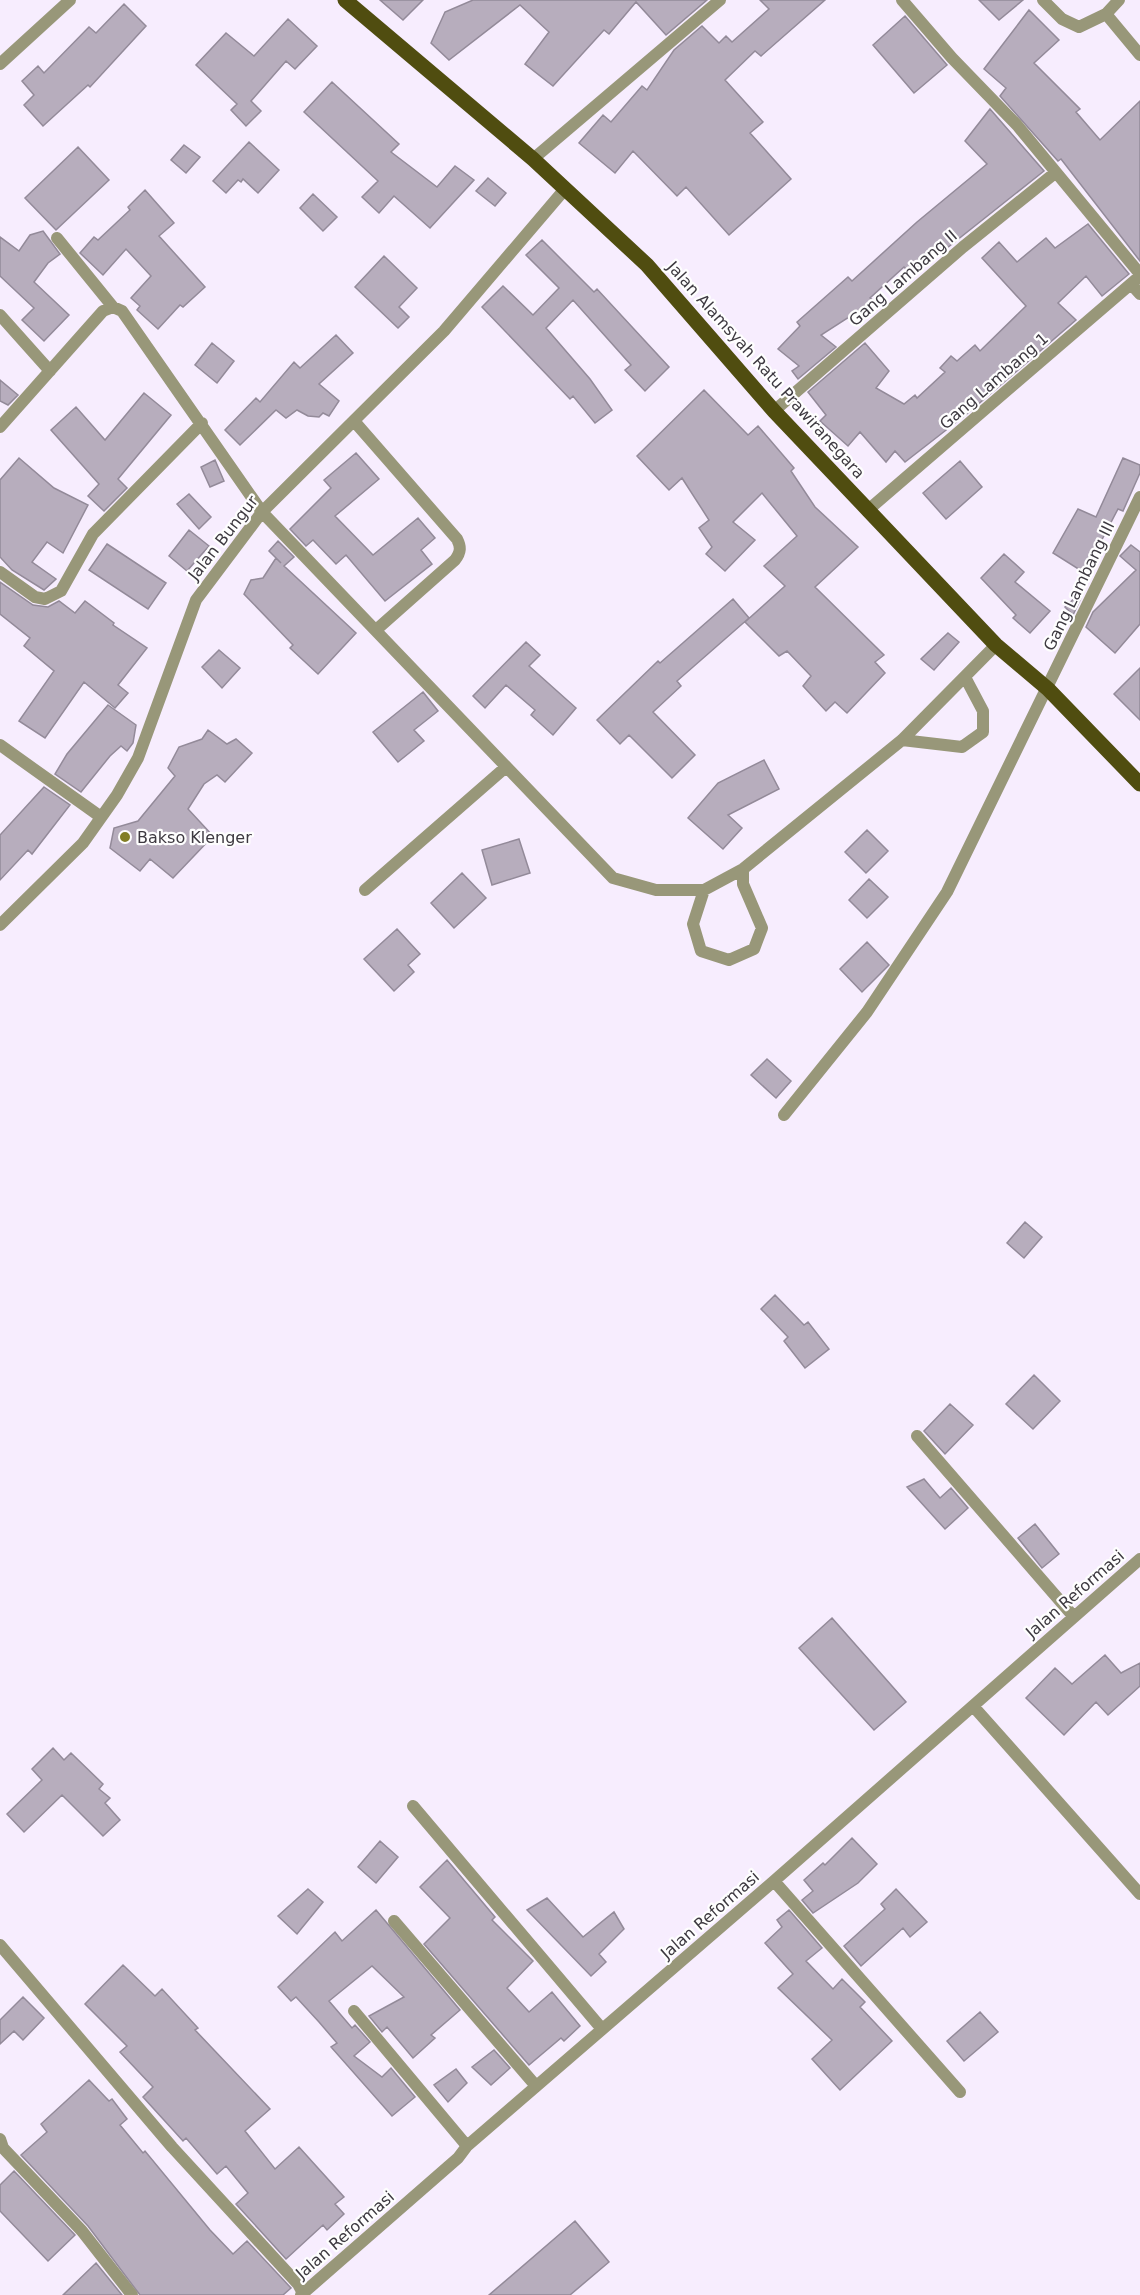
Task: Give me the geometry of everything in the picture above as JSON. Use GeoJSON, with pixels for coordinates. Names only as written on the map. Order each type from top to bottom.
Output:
{"type":"FeatureCollection","features":[{"type":"Feature","properties":{"kind":"main road","name":"Jalan Alamsyah Ratu Prawiranegara"},"geometry":{"type":"LineString","coordinates":[[345,0],[533,159],[647,265],[774,411],[996,645],[1048,689],[1140,784]]}},
{"type":"Feature","properties":{"kind":"street"},"geometry":{"type":"LineString","coordinates":[[0,64],[70,0]]}},
{"type":"Feature","properties":{"kind":"street"},"geometry":{"type":"LineString","coordinates":[[533,159],[720,0]]}},
{"type":"Feature","properties":{"kind":"street"},"geometry":{"type":"LineString","coordinates":[[902,0],[952,58],[1017,125],[1137,278],[1140,294]]}},
{"type":"Feature","properties":{"kind":"street"},"geometry":{"type":"LineString","coordinates":[[1043,0],[1062,19],[1079,27],[1106,14],[1119,0]]}},
{"type":"Feature","properties":{"kind":"street"},"geometry":{"type":"LineString","coordinates":[[1106,14],[1140,55]]}},
{"type":"Feature","properties":{"kind":"street","name":"Gang Lambang II"},"geometry":{"type":"LineString","coordinates":[[774,411],[963,247],[1055,173]]}},
{"type":"Feature","properties":{"kind":"street","name":"Jalan Bungur"},"geometry":{"type":"LineString","coordinates":[[0,925],[83,843],[101,817],[138,758],[196,600],[262,512],[444,331],[565,189]]}},
{"type":"Feature","properties":{"kind":"street"},"geometry":{"type":"LineString","coordinates":[[57,238],[113,307],[122,311],[262,512],[613,878],[656,890],[704,890],[743,869],[902,740],[996,645]]}},
{"type":"Feature","properties":{"kind":"street","name":"Gang Lambang 1"},"geometry":{"type":"LineString","coordinates":[[868,510],[1137,278]]}},
{"type":"Feature","properties":{"kind":"street"},"geometry":{"type":"LineString","coordinates":[[0,427],[103,311],[113,307]]}},
{"type":"Feature","properties":{"kind":"street"},"geometry":{"type":"LineString","coordinates":[[0,315],[50,371]]}},
{"type":"Feature","properties":{"kind":"street"},"geometry":{"type":"LineString","coordinates":[[354,421],[457,538],[460,546],[460,554],[455,560],[376,630]]}},
{"type":"Feature","properties":{"kind":"street"},"geometry":{"type":"LineString","coordinates":[[0,572],[35,597],[45,599],[61,591],[93,534],[202,423]]}},
{"type":"Feature","properties":{"kind":"street","name":"Gang Lambang III"},"geometry":{"type":"LineString","coordinates":[[784,1115],[867,1012],[947,892],[1140,497]]}},
{"type":"Feature","properties":{"kind":"street"},"geometry":{"type":"LineString","coordinates":[[902,740],[962,747],[983,732],[983,711],[965,677]]}},
{"type":"Feature","properties":{"kind":"street"},"geometry":{"type":"LineString","coordinates":[[0,745],[101,817]]}},
{"type":"Feature","properties":{"kind":"street"},"geometry":{"type":"LineString","coordinates":[[365,890],[506,767]]}},
{"type":"Feature","properties":{"kind":"street"},"geometry":{"type":"LineString","coordinates":[[704,890],[693,924],[701,951],[729,960],[754,949],[762,928],[743,884],[743,869]]}},
{"type":"Feature","properties":{"kind":"street"},"geometry":{"type":"LineString","coordinates":[[917,1436],[1074,1617]]}},
{"type":"Feature","properties":{"kind":"street","name":"Jalan Reformasi"},"geometry":{"type":"LineString","coordinates":[[303,2294],[458,2158],[466,2146],[774,1881],[1140,1559]]}},
{"type":"Feature","properties":{"kind":"street"},"geometry":{"type":"LineString","coordinates":[[973,1706],[1140,1894]]}},
{"type":"Feature","properties":{"kind":"street"},"geometry":{"type":"LineString","coordinates":[[413,1806],[602,2029]]}},
{"type":"Feature","properties":{"kind":"street"},"geometry":{"type":"LineString","coordinates":[[774,1881],[960,2092]]}},
{"type":"Feature","properties":{"kind":"street"},"geometry":{"type":"LineString","coordinates":[[394,1921],[536,2086]]}},
{"type":"Feature","properties":{"kind":"street"},"geometry":{"type":"LineString","coordinates":[[0,1945],[172,2147],[298,2284],[303,2294]]}},
{"type":"Feature","properties":{"kind":"street"},"geometry":{"type":"LineString","coordinates":[[354,2011],[466,2146]]}},
{"type":"Feature","properties":{"kind":"street"},"geometry":{"type":"LineString","coordinates":[[0,2139],[3,2148],[81,2231],[132,2295]]}},
{"type":"Feature","properties":{"kind":"building"},"geometry":{"type":"Polygon","coordinates":[[[380,0],[423,0],[403,20],[380,0]]]}},
{"type":"Feature","properties":{"kind":"building"},"geometry":{"type":"Polygon","coordinates":[[[473,0],[707,0],[666,35],[636,2],[609,34],[604,30],[553,86],[525,64],[549,32],[520,5],[449,60],[431,43],[445,12],[473,0]]]}},
{"type":"Feature","properties":{"kind":"building"},"geometry":{"type":"Polygon","coordinates":[[[760,0],[825,0],[761,56],[755,51],[725,80],[763,122],[750,133],[791,179],[729,235],[686,187],[677,196],[633,151],[615,173],[579,143],[603,115],[611,122],[642,86],[647,90],[674,50],[702,26],[719,43],[726,36],[732,42],[769,9],[760,0]]]}},
{"type":"Feature","properties":{"kind":"building"},"geometry":{"type":"Polygon","coordinates":[[[979,0],[1023,0],[999,20],[979,0]]]}},
{"type":"Feature","properties":{"kind":"building"},"geometry":{"type":"Polygon","coordinates":[[[124,4],[146,26],[90,87],[88,85],[43,126],[24,105],[34,95],[22,81],[38,66],[44,73],[89,27],[96,33],[124,4]]]}},
{"type":"Feature","properties":{"kind":"building"},"geometry":{"type":"Polygon","coordinates":[[[1029,10],[1059,40],[1034,63],[1080,109],[1076,112],[1100,140],[1140,101],[1140,261],[1061,159],[1058,161],[1000,96],[1006,88],[984,69],[1029,10]]]}},
{"type":"Feature","properties":{"kind":"building"},"geometry":{"type":"Polygon","coordinates":[[[905,16],[947,65],[914,93],[873,45],[905,16]]]}},
{"type":"Feature","properties":{"kind":"building"},"geometry":{"type":"Polygon","coordinates":[[[288,19],[317,46],[295,69],[286,61],[251,101],[261,111],[246,126],[231,110],[237,104],[196,65],[226,33],[254,56],[288,19]]]}},
{"type":"Feature","properties":{"kind":"building"},"geometry":{"type":"Polygon","coordinates":[[[332,82],[399,144],[391,152],[437,187],[455,166],[474,180],[430,228],[394,196],[379,213],[362,197],[378,181],[304,112],[332,82]]]}},
{"type":"Feature","properties":{"kind":"building"},"geometry":{"type":"Polygon","coordinates":[[[990,109],[1044,171],[942,252],[939,249],[911,274],[904,267],[870,298],[874,301],[821,335],[836,347],[798,379],[792,371],[799,366],[778,349],[800,326],[797,322],[848,277],[852,281],[917,222],[987,164],[965,141],[990,109]]]}},
{"type":"Feature","properties":{"kind":"building"},"geometry":{"type":"Polygon","coordinates":[[[249,142],[279,170],[258,193],[243,179],[241,182],[238,180],[226,193],[213,181],[249,142]]]}},
{"type":"Feature","properties":{"kind":"building"},"geometry":{"type":"Polygon","coordinates":[[[184,145],[200,157],[186,173],[171,160],[184,145]]]}},
{"type":"Feature","properties":{"kind":"building"},"geometry":{"type":"Polygon","coordinates":[[[78,147],[109,180],[56,230],[25,198],[78,147]]]}},
{"type":"Feature","properties":{"kind":"building"},"geometry":{"type":"Polygon","coordinates":[[[488,178],[506,193],[495,206],[476,191],[488,178]]]}},
{"type":"Feature","properties":{"kind":"building"},"geometry":{"type":"Polygon","coordinates":[[[145,190],[174,223],[159,236],[205,287],[183,307],[180,305],[158,329],[137,310],[140,306],[131,298],[151,276],[126,249],[103,275],[80,253],[94,237],[98,240],[130,210],[128,207],[145,190]]]}},
{"type":"Feature","properties":{"kind":"building"},"geometry":{"type":"Polygon","coordinates":[[[313,194],[337,217],[323,231],[300,208],[313,194]]]}},
{"type":"Feature","properties":{"kind":"building"},"geometry":{"type":"Polygon","coordinates":[[[1088,224],[1129,274],[1102,296],[1086,276],[1058,303],[1076,320],[968,413],[905,462],[895,451],[886,462],[860,432],[848,446],[820,421],[826,415],[808,392],[865,343],[889,371],[876,388],[904,404],[915,395],[917,398],[945,372],[940,368],[951,356],[957,361],[975,345],[980,351],[1026,306],[982,258],[999,242],[1017,262],[1046,238],[1055,248],[1088,224]]]}},
{"type":"Feature","properties":{"kind":"building"},"geometry":{"type":"Polygon","coordinates":[[[43,231],[60,254],[48,263],[34,282],[69,315],[44,341],[22,320],[34,308],[0,276],[0,237],[19,251],[30,235],[43,231]]]}},
{"type":"Feature","properties":{"kind":"building"},"geometry":{"type":"Polygon","coordinates":[[[542,240],[594,292],[597,289],[669,367],[645,391],[625,370],[631,365],[573,300],[546,328],[590,379],[612,410],[595,423],[573,396],[570,399],[482,307],[503,286],[533,315],[559,288],[526,255],[542,240]]]}},
{"type":"Feature","properties":{"kind":"building"},"geometry":{"type":"Polygon","coordinates":[[[384,256],[417,288],[399,307],[409,317],[398,328],[355,287],[384,256]]]}},
{"type":"Feature","properties":{"kind":"building"},"geometry":{"type":"Polygon","coordinates":[[[336,335],[353,353],[319,384],[339,401],[329,416],[323,413],[319,417],[308,416],[297,410],[286,418],[276,410],[240,445],[225,430],[256,398],[260,402],[294,362],[300,368],[336,335]]]}},
{"type":"Feature","properties":{"kind":"building"},"geometry":{"type":"Polygon","coordinates":[[[212,343],[234,361],[217,383],[195,365],[212,343]]]}},
{"type":"Feature","properties":{"kind":"building"},"geometry":{"type":"Polygon","coordinates":[[[0,380],[18,395],[8,405],[0,401],[0,380]]]}},
{"type":"Feature","properties":{"kind":"building"},"geometry":{"type":"Polygon","coordinates":[[[704,390],[748,435],[758,426],[794,468],[791,471],[815,507],[858,547],[815,587],[884,655],[875,662],[885,673],[847,713],[835,702],[826,711],[803,686],[811,676],[787,651],[779,656],[745,622],[785,586],[764,566],[797,536],[762,493],[733,522],[755,540],[725,571],[706,554],[712,547],[699,528],[709,520],[682,478],[669,490],[637,456],[704,390]]]}},
{"type":"Feature","properties":{"kind":"building"},"geometry":{"type":"Polygon","coordinates":[[[144,393],[171,415],[118,479],[127,488],[104,511],[88,496],[99,484],[51,430],[76,407],[105,440],[144,393]]]}},
{"type":"Feature","properties":{"kind":"building"},"geometry":{"type":"Polygon","coordinates":[[[356,453],[379,479],[335,516],[373,555],[418,518],[435,538],[421,550],[432,564],[385,601],[346,555],[336,564],[313,540],[306,546],[290,529],[331,488],[324,480],[356,453]]]}},
{"type":"Feature","properties":{"kind":"building"},"geometry":{"type":"Polygon","coordinates":[[[19,458],[54,488],[88,505],[63,553],[47,542],[32,562],[56,579],[44,590],[12,570],[0,557],[0,480],[19,458]]]}},
{"type":"Feature","properties":{"kind":"building"},"geometry":{"type":"Polygon","coordinates":[[[1123,458],[1140,465],[1140,473],[1123,511],[1118,509],[1086,570],[1080,570],[1053,553],[1078,509],[1096,517],[1123,458]]]}},
{"type":"Feature","properties":{"kind":"building"},"geometry":{"type":"Polygon","coordinates":[[[215,460],[224,481],[210,487],[201,467],[215,460]]]}},
{"type":"Feature","properties":{"kind":"building"},"geometry":{"type":"Polygon","coordinates":[[[960,461],[982,487],[946,519],[923,493],[960,461]]]}},
{"type":"Feature","properties":{"kind":"building"},"geometry":{"type":"Polygon","coordinates":[[[189,494],[211,517],[199,529],[177,504],[189,494]]]}},
{"type":"Feature","properties":{"kind":"building"},"geometry":{"type":"Polygon","coordinates":[[[189,530],[209,546],[187,571],[169,556],[189,530]]]}},
{"type":"Feature","properties":{"kind":"building"},"geometry":{"type":"Polygon","coordinates":[[[278,541],[294,557],[284,566],[356,633],[318,674],[290,648],[293,645],[244,594],[251,580],[263,578],[276,558],[269,551],[278,541]]]}},
{"type":"Feature","properties":{"kind":"building"},"geometry":{"type":"Polygon","coordinates":[[[107,544],[166,583],[148,609],[89,570],[107,544]]]}},
{"type":"Feature","properties":{"kind":"building"},"geometry":{"type":"Polygon","coordinates":[[[1131,545],[1140,552],[1140,624],[1115,653],[1086,627],[1093,612],[1136,570],[1120,556],[1131,545]]]}},
{"type":"Feature","properties":{"kind":"building"},"geometry":{"type":"Polygon","coordinates":[[[1004,554],[1024,572],[1015,582],[1050,611],[1030,633],[1013,618],[1016,615],[981,578],[1004,554]]]}},
{"type":"Feature","properties":{"kind":"building"},"geometry":{"type":"Polygon","coordinates":[[[0,582],[33,605],[48,607],[59,601],[75,613],[85,601],[114,623],[113,625],[147,648],[118,685],[128,693],[115,708],[84,682],[45,738],[19,721],[54,671],[24,646],[30,638],[0,614],[0,582]]]}},
{"type":"Feature","properties":{"kind":"building"},"geometry":{"type":"Polygon","coordinates":[[[1078,595],[1081,598],[1073,615],[1065,607],[1078,595]]]}},
{"type":"Feature","properties":{"kind":"building"},"geometry":{"type":"Polygon","coordinates":[[[733,599],[749,618],[677,681],[681,686],[653,712],[695,755],[672,778],[629,735],[620,744],[597,720],[658,661],[660,663],[733,599]]]}},
{"type":"Feature","properties":{"kind":"building"},"geometry":{"type":"Polygon","coordinates":[[[948,633],[959,642],[934,670],[921,659],[948,633]]]}},
{"type":"Feature","properties":{"kind":"building"},"geometry":{"type":"Polygon","coordinates":[[[526,642],[540,655],[529,666],[576,708],[553,735],[531,715],[535,710],[506,685],[485,708],[473,696],[526,642]]]}},
{"type":"Feature","properties":{"kind":"building"},"geometry":{"type":"Polygon","coordinates":[[[219,650],[240,668],[222,688],[202,667],[219,650]]]}},
{"type":"Feature","properties":{"kind":"building"},"geometry":{"type":"Polygon","coordinates":[[[1140,668],[1140,720],[1114,694],[1140,668]]]}},
{"type":"Feature","properties":{"kind":"building"},"geometry":{"type":"Polygon","coordinates":[[[423,692],[438,711],[414,730],[424,741],[398,762],[373,732],[423,692]]]}},
{"type":"Feature","properties":{"kind":"building"},"geometry":{"type":"Polygon","coordinates":[[[108,705],[136,725],[133,743],[127,751],[121,746],[110,756],[81,792],[55,774],[67,754],[108,705]]]}},
{"type":"Feature","properties":{"kind":"building"},"geometry":{"type":"Polygon","coordinates":[[[208,730],[227,744],[236,739],[252,753],[225,782],[217,775],[204,784],[188,809],[213,836],[173,878],[150,859],[140,871],[110,848],[114,828],[138,821],[175,776],[168,768],[179,747],[202,739],[208,730]]]}},
{"type":"Feature","properties":{"kind":"building"},"geometry":{"type":"Polygon","coordinates":[[[764,760],[779,789],[728,815],[742,828],[723,849],[688,818],[718,783],[764,760]]]}},
{"type":"Feature","properties":{"kind":"building"},"geometry":{"type":"Polygon","coordinates":[[[44,787],[70,805],[32,854],[28,850],[0,880],[0,835],[44,787]]]}},
{"type":"Feature","properties":{"kind":"building"},"geometry":{"type":"Polygon","coordinates":[[[867,830],[888,851],[866,873],[845,852],[867,830]]]}},
{"type":"Feature","properties":{"kind":"building"},"geometry":{"type":"Polygon","coordinates":[[[519,839],[530,873],[492,885],[482,850],[519,839]]]}},
{"type":"Feature","properties":{"kind":"building"},"geometry":{"type":"Polygon","coordinates":[[[462,873],[486,898],[454,928],[431,903],[462,873]]]}},
{"type":"Feature","properties":{"kind":"building"},"geometry":{"type":"Polygon","coordinates":[[[869,879],[888,897],[867,918],[849,900],[869,879]]]}},
{"type":"Feature","properties":{"kind":"building"},"geometry":{"type":"Polygon","coordinates":[[[397,929],[420,954],[408,965],[414,972],[394,991],[364,959],[397,929]]]}},
{"type":"Feature","properties":{"kind":"building"},"geometry":{"type":"Polygon","coordinates":[[[867,942],[889,965],[862,992],[840,969],[867,942]]]}},
{"type":"Feature","properties":{"kind":"building"},"geometry":{"type":"Polygon","coordinates":[[[767,1059],[791,1081],[776,1098],[751,1075],[767,1059]]]}},
{"type":"Feature","properties":{"kind":"building"},"geometry":{"type":"Polygon","coordinates":[[[1025,1222],[1042,1237],[1024,1258],[1007,1243],[1025,1222]]]}},
{"type":"Feature","properties":{"kind":"building"},"geometry":{"type":"Polygon","coordinates":[[[775,1295],[804,1325],[808,1322],[829,1349],[805,1368],[784,1341],[788,1337],[761,1309],[775,1295]]]}},
{"type":"Feature","properties":{"kind":"building"},"geometry":{"type":"Polygon","coordinates":[[[1034,1375],[1060,1401],[1033,1429],[1006,1404],[1034,1375]]]}},
{"type":"Feature","properties":{"kind":"building"},"geometry":{"type":"Polygon","coordinates":[[[950,1404],[973,1425],[945,1454],[924,1431],[950,1404]]]}},
{"type":"Feature","properties":{"kind":"building"},"geometry":{"type":"Polygon","coordinates":[[[924,1479],[940,1498],[951,1488],[968,1508],[945,1529],[907,1487],[924,1479]]]}},
{"type":"Feature","properties":{"kind":"building"},"geometry":{"type":"Polygon","coordinates":[[[1035,1524],[1059,1554],[1042,1568],[1018,1538],[1035,1524]]]}},
{"type":"Feature","properties":{"kind":"building"},"geometry":{"type":"Polygon","coordinates":[[[832,1618],[906,1702],[874,1730],[799,1648],[832,1618]]]}},
{"type":"Feature","properties":{"kind":"building"},"geometry":{"type":"Polygon","coordinates":[[[1105,1655],[1121,1673],[1140,1663],[1140,1686],[1108,1715],[1096,1702],[1064,1735],[1026,1698],[1055,1668],[1072,1684],[1105,1655]]]}},
{"type":"Feature","properties":{"kind":"building"},"geometry":{"type":"Polygon","coordinates":[[[53,1748],[64,1760],[71,1753],[103,1784],[99,1789],[110,1798],[105,1803],[120,1820],[103,1836],[62,1795],[24,1832],[7,1814],[42,1780],[32,1769],[53,1748]]]}},
{"type":"Feature","properties":{"kind":"building"},"geometry":{"type":"Polygon","coordinates":[[[852,1838],[877,1864],[858,1883],[813,1913],[802,1900],[813,1891],[804,1880],[823,1863],[825,1865],[852,1838]]]}},
{"type":"Feature","properties":{"kind":"building"},"geometry":{"type":"Polygon","coordinates":[[[380,1841],[398,1857],[376,1883],[358,1867],[380,1841]]]}},
{"type":"Feature","properties":{"kind":"building"},"geometry":{"type":"Polygon","coordinates":[[[447,1860],[495,1917],[492,1920],[533,1961],[507,1988],[529,2012],[552,1992],[580,2026],[564,2041],[561,2038],[529,2065],[424,1944],[450,1918],[420,1887],[447,1860]]]}},
{"type":"Feature","properties":{"kind":"building"},"geometry":{"type":"Polygon","coordinates":[[[308,1889],[323,1902],[297,1934],[278,1916],[308,1889]]]}},
{"type":"Feature","properties":{"kind":"building"},"geometry":{"type":"Polygon","coordinates":[[[896,1889],[927,1922],[910,1937],[903,1928],[861,1966],[844,1946],[885,1909],[881,1904],[896,1889]]]}},
{"type":"Feature","properties":{"kind":"building"},"geometry":{"type":"Polygon","coordinates":[[[547,1898],[583,1937],[614,1912],[624,1929],[599,1954],[606,1962],[591,1976],[527,1910],[547,1898]]]}},
{"type":"Feature","properties":{"kind":"building"},"geometry":{"type":"Polygon","coordinates":[[[376,1910],[460,2010],[431,2035],[435,2038],[413,2058],[387,2027],[382,2032],[369,2016],[404,1997],[372,1966],[329,2001],[352,2028],[355,2025],[370,2042],[354,2056],[382,2077],[391,2068],[415,2097],[392,2116],[331,2047],[337,2043],[319,2022],[296,1997],[291,2001],[278,1987],[335,1932],[342,1941],[376,1910]]]}},
{"type":"Feature","properties":{"kind":"building"},"geometry":{"type":"Polygon","coordinates":[[[789,1910],[822,1948],[806,1961],[833,1989],[842,1979],[865,2002],[860,2007],[892,2041],[840,2090],[812,2059],[832,2040],[778,1988],[793,1974],[765,1943],[782,1927],[777,1920],[789,1910]]]}},
{"type":"Feature","properties":{"kind":"building"},"geometry":{"type":"Polygon","coordinates":[[[123,1965],[155,1996],[162,1989],[198,2028],[195,2030],[270,2109],[245,2131],[275,2169],[299,2147],[344,2197],[335,2204],[344,2214],[327,2230],[323,2225],[286,2259],[236,2204],[248,2193],[226,2166],[217,2174],[186,2138],[183,2141],[143,2097],[153,2087],[120,2052],[127,2046],[85,2004],[123,1965]]]}},
{"type":"Feature","properties":{"kind":"building"},"geometry":{"type":"Polygon","coordinates":[[[23,1997],[44,2018],[23,2040],[14,2031],[0,2044],[0,2020],[23,1997]]]}},
{"type":"Feature","properties":{"kind":"building"},"geometry":{"type":"Polygon","coordinates":[[[980,2012],[998,2032],[964,2061],[947,2041],[980,2012]]]}},
{"type":"Feature","properties":{"kind":"building"},"geometry":{"type":"Polygon","coordinates":[[[494,2050],[510,2068],[491,2085],[472,2067],[494,2050]]]}},
{"type":"Feature","properties":{"kind":"building"},"geometry":{"type":"Polygon","coordinates":[[[456,2069],[467,2083],[448,2102],[434,2085],[456,2069]]]}},
{"type":"Feature","properties":{"kind":"building"},"geometry":{"type":"Polygon","coordinates":[[[89,2080],[109,2101],[112,2099],[127,2119],[120,2125],[233,2254],[247,2241],[291,2288],[283,2295],[140,2295],[88,2226],[21,2155],[47,2132],[41,2124],[89,2080]]]}},
{"type":"Feature","properties":{"kind":"building"},"geometry":{"type":"Polygon","coordinates":[[[14,2171],[75,2235],[48,2261],[0,2211],[0,2185],[14,2171]]]}},
{"type":"Feature","properties":{"kind":"building"},"geometry":{"type":"Polygon","coordinates":[[[575,2221],[609,2262],[570,2295],[489,2295],[575,2221]]]}},
{"type":"Feature","properties":{"kind":"building"},"geometry":{"type":"Polygon","coordinates":[[[96,2263],[122,2295],[63,2295],[96,2263]]]}},
{"type":"Feature","properties":{"kind":"place","name":"Bakso Klenger"},"geometry":{"type":"Point","coordinates":[125,837]}}]}
